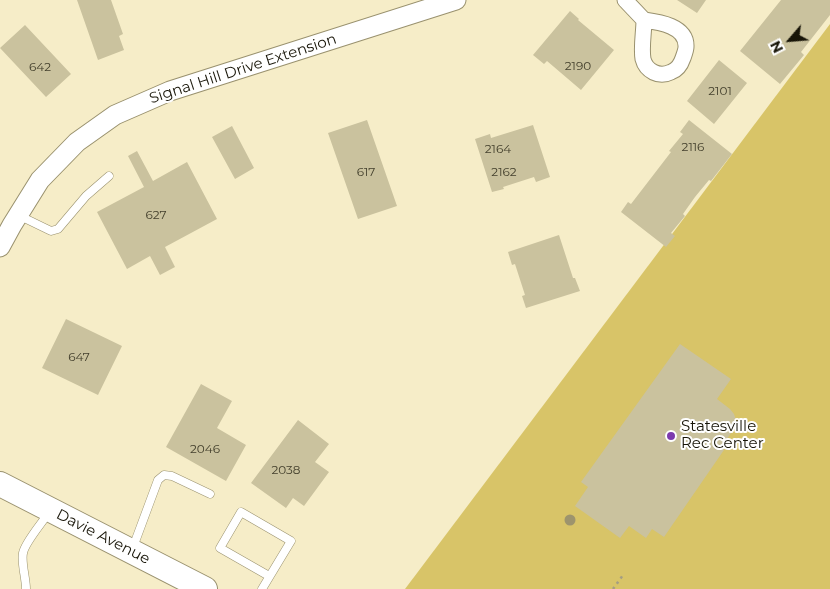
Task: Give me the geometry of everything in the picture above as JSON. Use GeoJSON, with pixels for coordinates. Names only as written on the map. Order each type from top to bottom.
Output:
{"type":"FeatureCollection","features":[{"type":"Feature","properties":{"kind":"main road","name":"Davie Avenue"},"geometry":{"type":"LineString","coordinates":[[0,484],[205,589]]}},
{"type":"Feature","properties":{"kind":"street","name":"Signal Hill Drive Extension"},"geometry":{"type":"LineString","coordinates":[[0,247],[40,180],[77,142],[115,115],[170,91],[456,0]]}},
{"type":"Feature","properties":{"kind":"street"},"geometry":{"type":"LineString","coordinates":[[625,0],[644,20]]}},
{"type":"Feature","properties":{"kind":"lane"},"geometry":{"type":"LineString","coordinates":[[18,216],[52,231],[58,229],[86,196],[109,176]]}},
{"type":"Feature","properties":{"kind":"lane"},"geometry":{"type":"LineString","coordinates":[[132,552],[158,480],[164,475],[172,476],[210,494]]}},
{"type":"Feature","properties":{"kind":"lane"},"geometry":{"type":"LineString","coordinates":[[26,589],[23,554],[26,545],[50,510]]}},
{"type":"Feature","properties":{"kind":"lane"},"geometry":{"type":"LineString","coordinates":[[262,589],[291,541],[241,512],[220,548],[269,576]]}},
{"type":"Feature","properties":{"kind":"path"},"geometry":{"type":"LineString","coordinates":[[613,589],[623,574]]}},
{"type":"Feature","properties":{"kind":"shaded area"},"geometry":{"type":"Polygon","coordinates":[[[830,24],[830,589],[405,589],[830,24]]]}},
{"type":"Feature","properties":{"kind":"building"},"geometry":{"type":"Polygon","coordinates":[[[77,0],[111,0],[123,34],[119,36],[124,50],[98,60],[77,0]]]}},
{"type":"Feature","properties":{"kind":"building"},"geometry":{"type":"Polygon","coordinates":[[[677,0],[706,0],[697,13],[677,0]]]}},
{"type":"Feature","properties":{"kind":"building"},"geometry":{"type":"Polygon","coordinates":[[[781,0],[830,0],[830,15],[801,52],[804,55],[780,84],[740,51],[781,0]]]}},
{"type":"Feature","properties":{"kind":"building"},"geometry":{"type":"Polygon","coordinates":[[[570,11],[614,50],[581,90],[547,61],[544,64],[533,55],[570,11]]]}},
{"type":"Feature","properties":{"kind":"building"},"geometry":{"type":"Polygon","coordinates":[[[25,25],[71,74],[46,97],[0,48],[25,25]]]}},
{"type":"Feature","properties":{"kind":"building"},"geometry":{"type":"Polygon","coordinates":[[[719,60],[747,83],[714,124],[687,101],[719,60]]]}},
{"type":"Feature","properties":{"kind":"building"},"geometry":{"type":"Polygon","coordinates":[[[367,120],[397,206],[358,219],[328,133],[367,120]]]}},
{"type":"Feature","properties":{"kind":"building"},"geometry":{"type":"Polygon","coordinates":[[[689,120],[732,154],[711,181],[709,180],[695,197],[683,214],[685,216],[671,233],[675,236],[666,247],[621,212],[628,202],[631,204],[671,152],[669,151],[683,134],[680,132],[689,120]]]}},
{"type":"Feature","properties":{"kind":"building"},"geometry":{"type":"Polygon","coordinates":[[[533,125],[550,177],[536,182],[534,177],[492,192],[475,139],[490,134],[491,138],[533,125]]]}},
{"type":"Feature","properties":{"kind":"building"},"geometry":{"type":"Polygon","coordinates":[[[232,126],[254,168],[235,179],[212,137],[232,126]]]}},
{"type":"Feature","properties":{"kind":"building"},"geometry":{"type":"Polygon","coordinates":[[[137,151],[153,181],[187,162],[217,219],[165,247],[175,267],[160,275],[150,256],[127,269],[97,212],[144,187],[128,156],[137,151]]]}},
{"type":"Feature","properties":{"kind":"building"},"geometry":{"type":"Polygon","coordinates":[[[559,235],[573,278],[575,278],[580,291],[526,308],[522,296],[525,295],[515,264],[512,265],[508,252],[559,235]]]}},
{"type":"Feature","properties":{"kind":"building"},"geometry":{"type":"Polygon","coordinates":[[[66,319],[122,346],[98,395],[42,368],[66,319]]]}},
{"type":"Feature","properties":{"kind":"building","name":"Statesville Rec Center"},"geometry":{"type":"Polygon","coordinates":[[[680,344],[731,379],[717,399],[734,414],[736,420],[735,427],[723,445],[726,447],[664,537],[652,529],[646,538],[629,526],[620,538],[575,506],[588,487],[581,482],[680,344]]]}},
{"type":"Feature","properties":{"kind":"building"},"geometry":{"type":"Polygon","coordinates":[[[201,384],[232,401],[217,428],[246,445],[226,481],[166,447],[201,384]]]}},
{"type":"Feature","properties":{"kind":"building"},"geometry":{"type":"Polygon","coordinates":[[[298,420],[329,444],[315,462],[329,472],[304,506],[293,498],[286,508],[251,483],[298,420]]]}},
{"type":"Feature","properties":{"kind":"place","name":"Statesville Rec Center"},"geometry":{"type":"Point","coordinates":[671,436]}}]}
